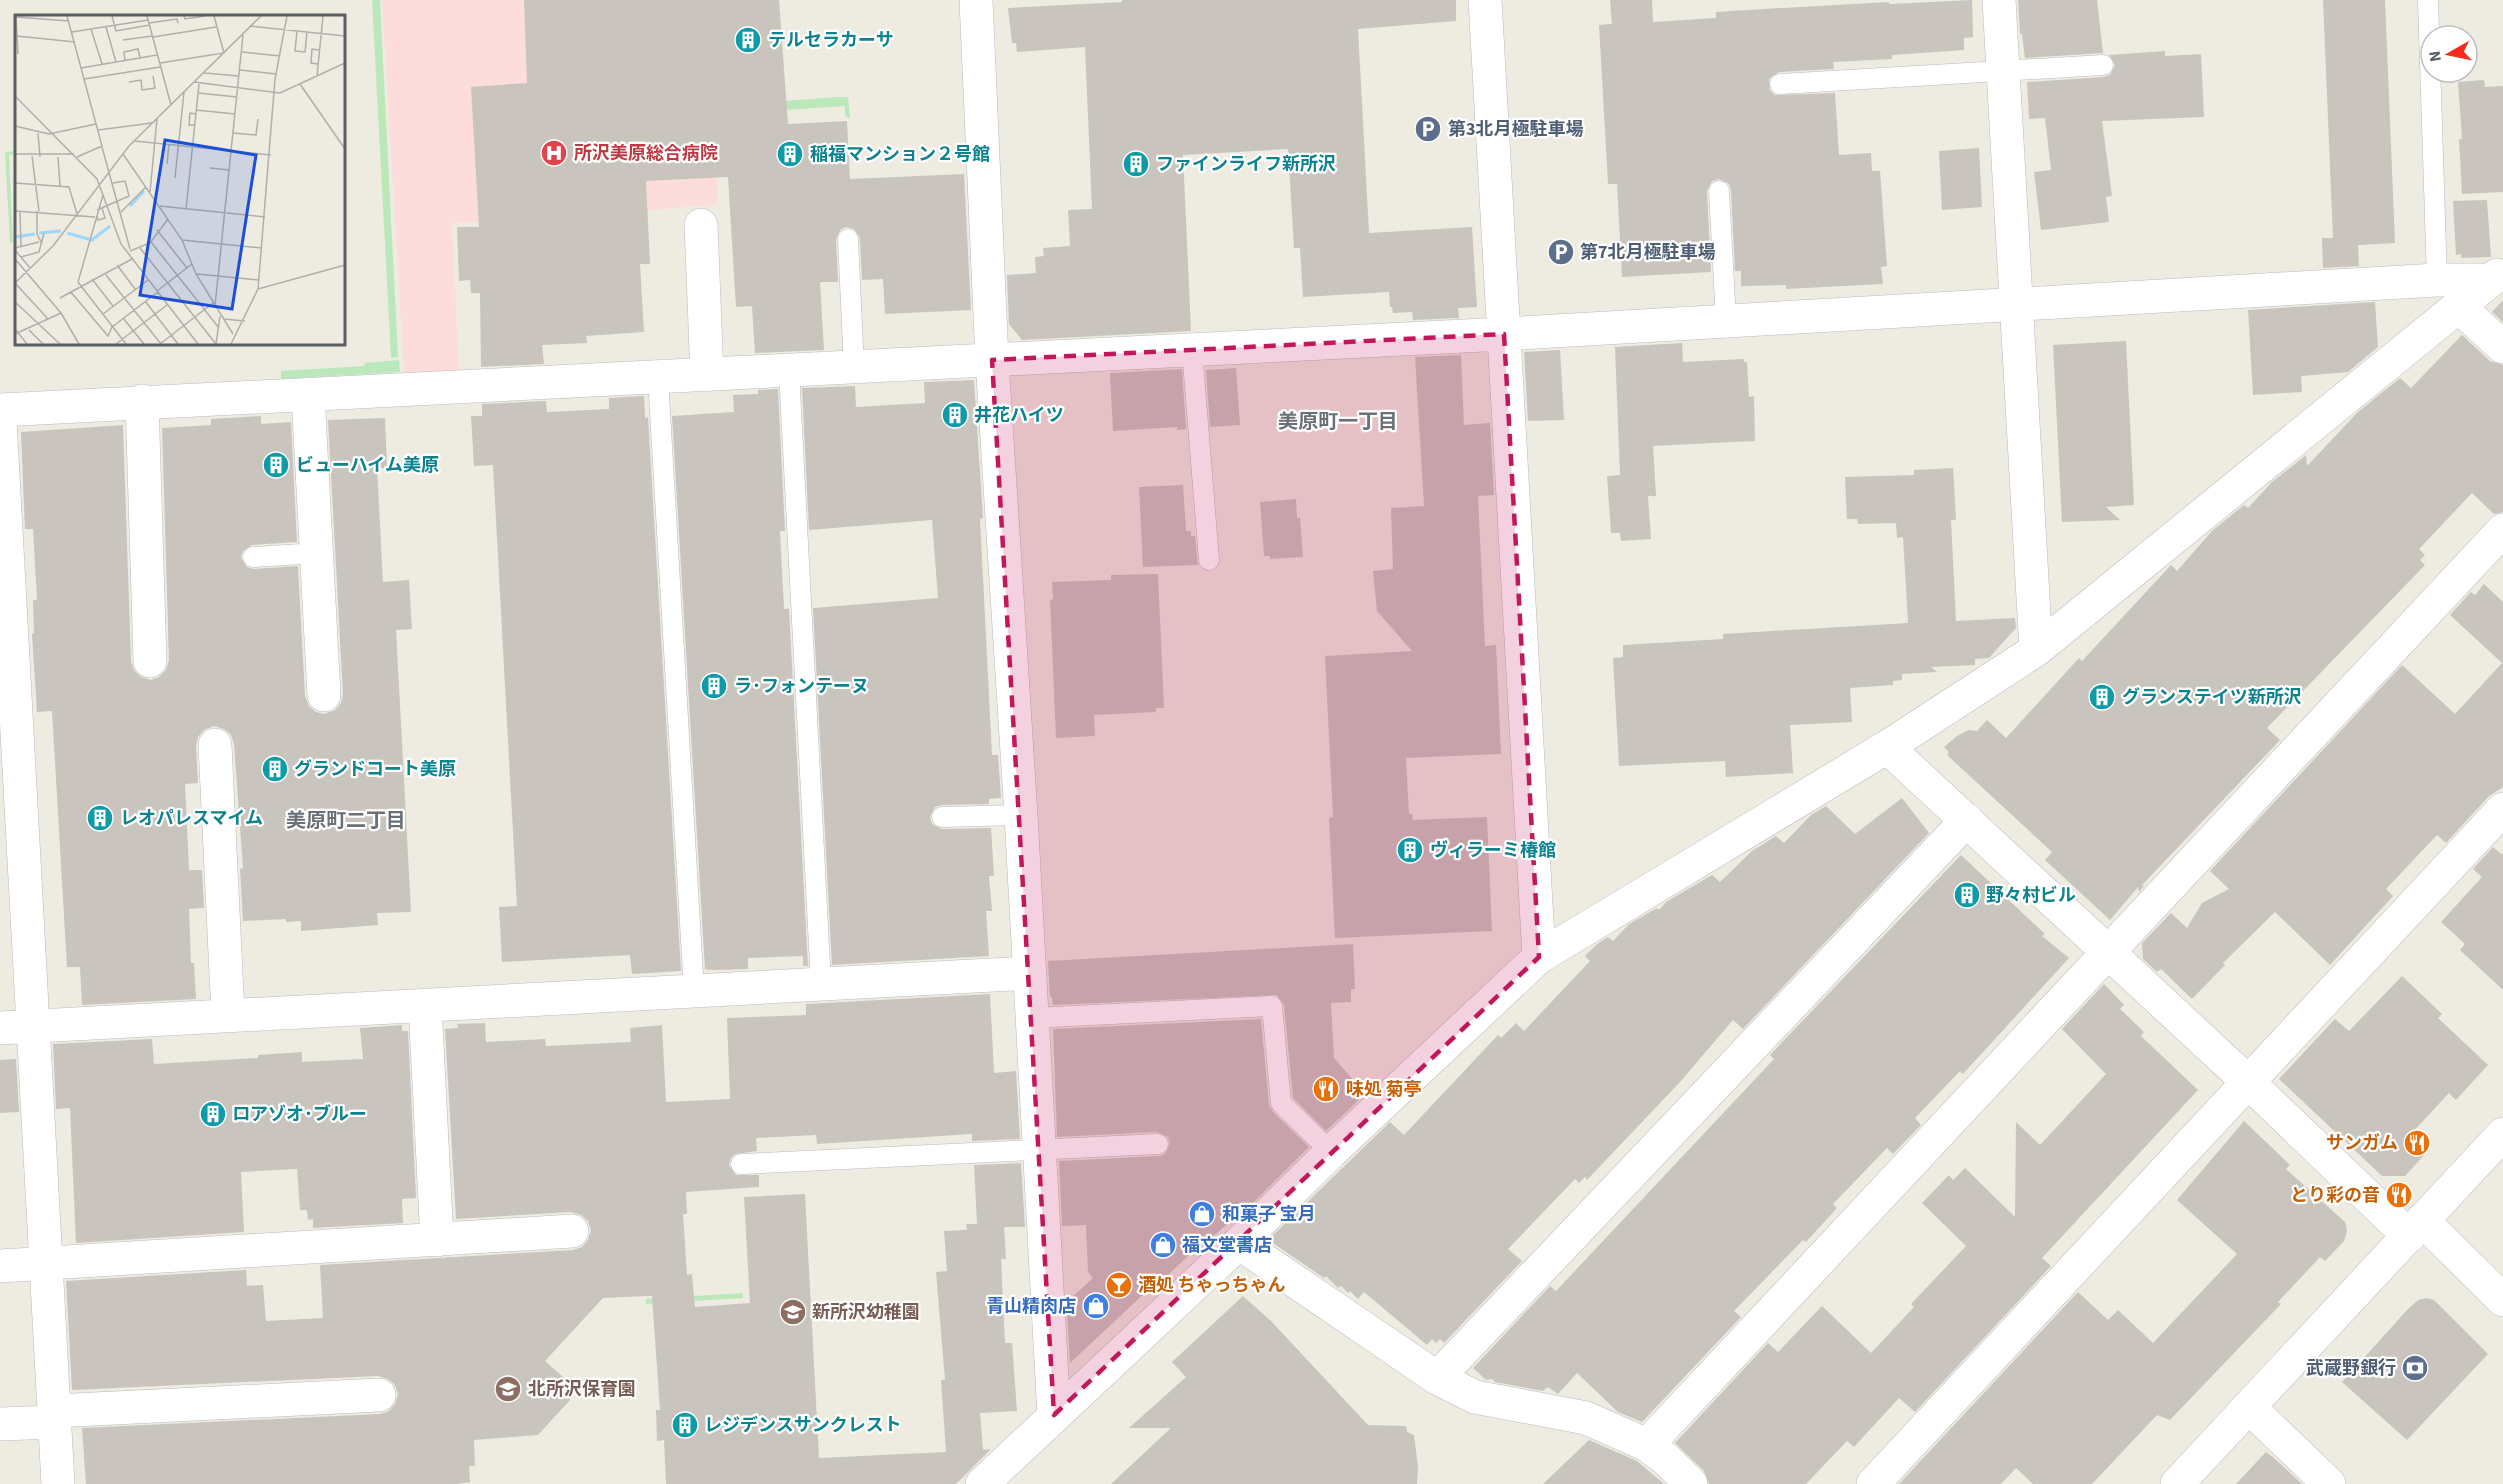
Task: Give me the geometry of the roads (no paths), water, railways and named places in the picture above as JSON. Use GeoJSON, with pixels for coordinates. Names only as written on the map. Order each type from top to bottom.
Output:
{"type":"FeatureCollection","features":[{"type":"Feature","properties":{"kind":"street"},"geometry":{"type":"LineString","coordinates":[[976,0],[992,360],[1021,815],[1054,1414]]}},
{"type":"Feature","properties":{"kind":"street"},"geometry":{"type":"LineString","coordinates":[[1485,0],[1539,957]]}},
{"type":"Feature","properties":{"kind":"street"},"geometry":{"type":"LineString","coordinates":[[1999,0],[2036,650]]}},
{"type":"Feature","properties":{"kind":"street"},"geometry":{"type":"LineString","coordinates":[[701,225],[706,375]]}},
{"type":"Feature","properties":{"kind":"street"},"geometry":{"type":"LineString","coordinates":[[0,410],[142,401],[308,396],[1504,334],[2497,275]]}},
{"type":"Feature","properties":{"kind":"street"},"geometry":{"type":"LineString","coordinates":[[982,1484],[1054,1414],[1239,1244],[1331,1152],[1539,957],[1887,747],[2036,650],[2497,275]]}},
{"type":"Feature","properties":{"kind":"street"},"geometry":{"type":"LineString","coordinates":[[2459,307],[2503,347]]}},
{"type":"Feature","properties":{"kind":"street"},"geometry":{"type":"LineString","coordinates":[[308,396],[324,695]]}},
{"type":"Feature","properties":{"kind":"street"},"geometry":{"type":"LineString","coordinates":[[142,401],[150,661]]}},
{"type":"Feature","properties":{"kind":"street"},"geometry":{"type":"LineString","coordinates":[[0,420],[58,1484]]}},
{"type":"Feature","properties":{"kind":"street"},"geometry":{"type":"LineString","coordinates":[[1647,1445],[2503,530]]}},
{"type":"Feature","properties":{"kind":"street"},"geometry":{"type":"LineString","coordinates":[[214,745],[228,1015]]}},
{"type":"Feature","properties":{"kind":"street"},"geometry":{"type":"LineString","coordinates":[[1887,747],[2247,1081],[2415,1228],[2503,1300]]}},
{"type":"Feature","properties":{"kind":"street"},"geometry":{"type":"LineString","coordinates":[[1873,1484],[2503,809]]}},
{"type":"Feature","properties":{"kind":"street"},"geometry":{"type":"LineString","coordinates":[[1437,1378],[1967,820]]}},
{"type":"Feature","properties":{"kind":"street"},"geometry":{"type":"LineString","coordinates":[[0,1028],[1030,973]]}},
{"type":"Feature","properties":{"kind":"street"},"geometry":{"type":"LineString","coordinates":[[425,1006],[437,1240]]}},
{"type":"Feature","properties":{"kind":"street"},"geometry":{"type":"LineString","coordinates":[[2177,1484],[2503,1134]]}},
{"type":"Feature","properties":{"kind":"street"},"geometry":{"type":"LineString","coordinates":[[0,1266],[573,1231]]}},
{"type":"Feature","properties":{"kind":"street"},"geometry":{"type":"LineString","coordinates":[[1239,1244],[1437,1378],[1475,1397],[1586,1418],[1647,1445],[1667,1460],[1691,1484]]}},
{"type":"Feature","properties":{"kind":"street"},"geometry":{"type":"LineString","coordinates":[[0,1425],[54,1417],[379,1395]]}},
{"type":"Feature","properties":{"kind":"street"},"geometry":{"type":"LineString","coordinates":[[2249,1407],[2329,1484]]}},
{"type":"Feature","properties":{"kind":"lane"},"geometry":{"type":"LineString","coordinates":[[2428,0],[2437,280]]}},
{"type":"Feature","properties":{"kind":"lane"},"geometry":{"type":"LineString","coordinates":[[1780,84],[2103,65]]}},
{"type":"Feature","properties":{"kind":"lane"},"geometry":{"type":"LineString","coordinates":[[1719,191],[1726,321]]}},
{"type":"Feature","properties":{"kind":"lane"},"geometry":{"type":"LineString","coordinates":[[848,239],[854,368]]}},
{"type":"Feature","properties":{"kind":"lane"},"geometry":{"type":"LineString","coordinates":[[1192,350],[1209,560]]}},
{"type":"Feature","properties":{"kind":"lane"},"geometry":{"type":"LineString","coordinates":[[789,371],[821,984]]}},
{"type":"Feature","properties":{"kind":"lane"},"geometry":{"type":"LineString","coordinates":[[658,378],[694,991]]}},
{"type":"Feature","properties":{"kind":"lane"},"geometry":{"type":"LineString","coordinates":[[253,557],[317,553]]}},
{"type":"Feature","properties":{"kind":"lane"},"geometry":{"type":"LineString","coordinates":[[942,818],[1021,815]]}},
{"type":"Feature","properties":{"kind":"lane"},"geometry":{"type":"LineString","coordinates":[[1032,1018],[1272,1006],[1281,1103],[1331,1152]]}},
{"type":"Feature","properties":{"kind":"lane"},"geometry":{"type":"LineString","coordinates":[[741,1164],[1158,1144]]}},
{"type":"Feature","properties":{"kind":"place","name":"テルセラカーサ"},"geometry":{"type":"Point","coordinates":[748,40]}},
{"type":"Feature","properties":{"kind":"place","name":"第3北月極駐車場"},"geometry":{"type":"Point","coordinates":[1428,129]}},
{"type":"Feature","properties":{"kind":"place","name":"所沢美原総合病院"},"geometry":{"type":"Point","coordinates":[554,153]}},
{"type":"Feature","properties":{"kind":"place","name":"稲福マンション２号館"},"geometry":{"type":"Point","coordinates":[790,154]}},
{"type":"Feature","properties":{"kind":"place","name":"ファインライフ新所沢"},"geometry":{"type":"Point","coordinates":[1136,164]}},
{"type":"Feature","properties":{"kind":"place","name":"第7北月極駐車場"},"geometry":{"type":"Point","coordinates":[1561,252]}},
{"type":"Feature","properties":{"kind":"place","name":"井花ハイツ"},"geometry":{"type":"Point","coordinates":[955,415]}},
{"type":"Feature","properties":{"kind":"place","name":"ビューハイム美原"},"geometry":{"type":"Point","coordinates":[276,465]}},
{"type":"Feature","properties":{"kind":"place","name":"ラ･フォンテーヌ"},"geometry":{"type":"Point","coordinates":[714,686]}},
{"type":"Feature","properties":{"kind":"place","name":"グランステイツ新所沢"},"geometry":{"type":"Point","coordinates":[2102,697]}},
{"type":"Feature","properties":{"kind":"place","name":"グランドコート美原"},"geometry":{"type":"Point","coordinates":[275,769]}},
{"type":"Feature","properties":{"kind":"place","name":"レオパレスマイム"},"geometry":{"type":"Point","coordinates":[100,818]}},
{"type":"Feature","properties":{"kind":"place","name":"ヴィラーミ椿館"},"geometry":{"type":"Point","coordinates":[1410,850]}},
{"type":"Feature","properties":{"kind":"place","name":"野々村ビル"},"geometry":{"type":"Point","coordinates":[1967,895]}},
{"type":"Feature","properties":{"kind":"place","name":"味処 菊亭"},"geometry":{"type":"Point","coordinates":[1326,1089]}},
{"type":"Feature","properties":{"kind":"place","name":"ロアゾオ･ブルー"},"geometry":{"type":"Point","coordinates":[213,1114]}},
{"type":"Feature","properties":{"kind":"place","name":"サンガム"},"geometry":{"type":"Point","coordinates":[2417,1143]}},
{"type":"Feature","properties":{"kind":"place","name":"とり彩の音"},"geometry":{"type":"Point","coordinates":[2399,1195]}},
{"type":"Feature","properties":{"kind":"place","name":"和菓子 宝月"},"geometry":{"type":"Point","coordinates":[1202,1214]}},
{"type":"Feature","properties":{"kind":"place","name":"福文堂書店"},"geometry":{"type":"Point","coordinates":[1163,1245]}},
{"type":"Feature","properties":{"kind":"place","name":"酒処 ちゃっちゃん"},"geometry":{"type":"Point","coordinates":[1119,1285]}},
{"type":"Feature","properties":{"kind":"place","name":"青山精肉店"},"geometry":{"type":"Point","coordinates":[1096,1306]}},
{"type":"Feature","properties":{"kind":"place","name":"新所沢幼稚園"},"geometry":{"type":"Point","coordinates":[793,1312]}},
{"type":"Feature","properties":{"kind":"place","name":"武蔵野銀行"},"geometry":{"type":"Point","coordinates":[2415,1368]}},
{"type":"Feature","properties":{"kind":"place","name":"北所沢保育園"},"geometry":{"type":"Point","coordinates":[508,1389]}},
{"type":"Feature","properties":{"kind":"place","name":"レジデンスサンクレスト"},"geometry":{"type":"Point","coordinates":[685,1425]}},
{"type":"Feature","properties":{"kind":"district","name":"美原町一丁目"},"geometry":{"type":"Point","coordinates":[1338,422]}},
{"type":"Feature","properties":{"kind":"district","name":"美原町二丁目"},"geometry":{"type":"Point","coordinates":[346,821]}}]}
